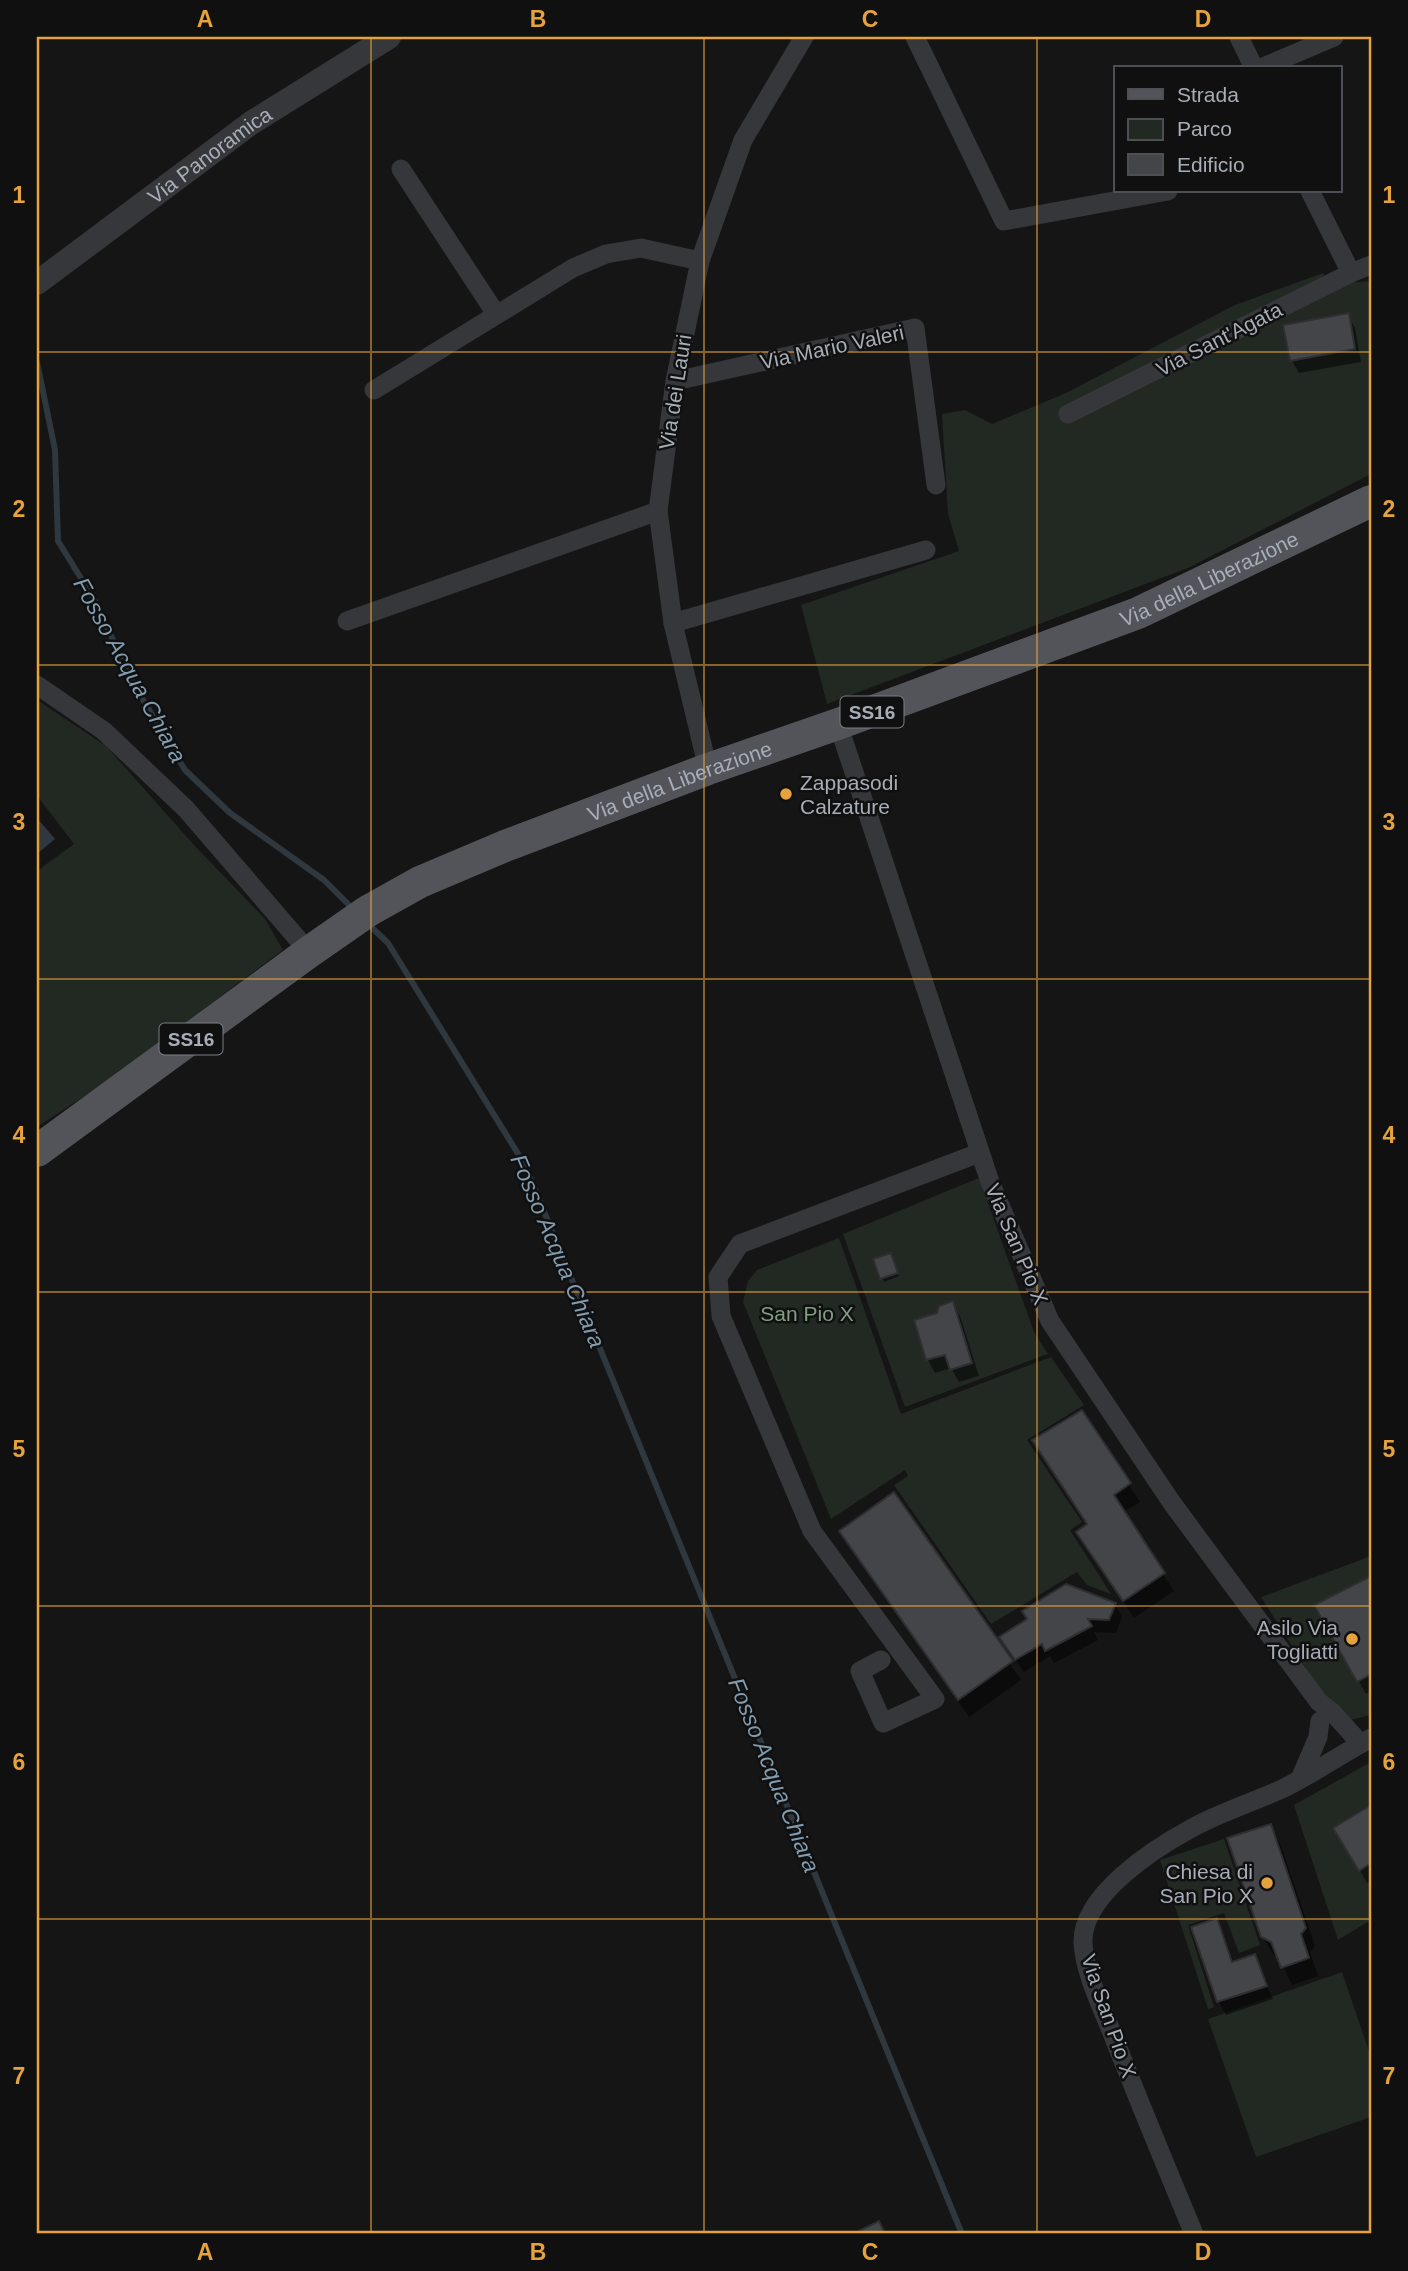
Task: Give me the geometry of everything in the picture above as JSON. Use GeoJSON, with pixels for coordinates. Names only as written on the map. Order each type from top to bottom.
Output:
{"type":"FeatureCollection","features":[{"type":"Feature","properties":{"kind":"main road","name":"Via della Liberazione"},"geometry":{"type":"LineString","coordinates":[[37,1151],[357,919],[420,882],[708,769],[1138,613],[1371,501]]}},
{"type":"Feature","properties":{"kind":"street","name":"Via Panoramica"},"geometry":{"type":"LineString","coordinates":[[37,283],[251,123],[389,37]]}},
{"type":"Feature","properties":{"kind":"street","name":"Via dei Lauri"},"geometry":{"type":"LineString","coordinates":[[708,769],[673,623],[658,511],[675,381],[700,261],[743,140],[804,37]]}},
{"type":"Feature","properties":{"kind":"street"},"geometry":{"type":"LineString","coordinates":[[915,37],[1004,221],[1163,192]]}},
{"type":"Feature","properties":{"kind":"street"},"geometry":{"type":"LineString","coordinates":[[1239,37],[1253,66]]}},
{"type":"Feature","properties":{"kind":"street"},"geometry":{"type":"LineString","coordinates":[[1266,66],[1334,37]]}},
{"type":"Feature","properties":{"kind":"street"},"geometry":{"type":"LineString","coordinates":[[401,169],[496,314]]}},
{"type":"Feature","properties":{"kind":"street"},"geometry":{"type":"LineString","coordinates":[[1311,192],[1351,273]]}},
{"type":"Feature","properties":{"kind":"street"},"geometry":{"type":"LineString","coordinates":[[374,390],[573,268],[606,254],[641,248],[700,261]]}},
{"type":"Feature","properties":{"kind":"street","name":"Via Sant'Agata"},"geometry":{"type":"LineString","coordinates":[[1068,414],[1371,265]]}},
{"type":"Feature","properties":{"kind":"street","name":"Via Mario Valeri"},"geometry":{"type":"LineString","coordinates":[[675,381],[915,328],[936,485]]}},
{"type":"Feature","properties":{"kind":"street"},"geometry":{"type":"LineString","coordinates":[[347,621],[658,511]]}},
{"type":"Feature","properties":{"kind":"street"},"geometry":{"type":"LineString","coordinates":[[673,623],[926,550]]}},
{"type":"Feature","properties":{"kind":"street"},"geometry":{"type":"LineString","coordinates":[[37,685],[104,731],[186,809],[309,953]]}},
{"type":"Feature","properties":{"kind":"street","name":"Via San Pio X"},"geometry":{"type":"LineString","coordinates":[[838,724],[989,1182],[1050,1321],[1172,1503],[1320,1712],[1338,1757]]}},
{"type":"Feature","properties":{"kind":"street"},"geometry":{"type":"LineString","coordinates":[[881,1660],[860,1671],[883,1723],[935,1699],[812,1531],[721,1316],[718,1277],[740,1244],[979,1153]]}},
{"type":"Feature","properties":{"kind":"street"},"geometry":{"type":"LineString","coordinates":[[1299,1780],[1318,1737],[1320,1712]]}},
{"type":"Feature","properties":{"kind":"street","name":"Via San Pio X"},"geometry":{"type":"LineString","coordinates":[[1194,2234],[1092,1982],[1083,1941],[1089,1919],[1101,1899],[1124,1873],[1192,1828],[1299,1780],[1366,1741],[1333,1713],[1320,1712]]}},
{"type":"Feature","properties":{"kind":"green space"},"geometry":{"type":"Polygon","coordinates":[[[1323,273],[1330,284],[1371,281],[1371,474],[1188,568],[827,704],[801,605],[959,551],[948,514],[942,414],[965,410],[992,424],[1066,393],[1235,305],[1323,273]]]}},
{"type":"Feature","properties":{"kind":"green space"},"geometry":{"type":"Polygon","coordinates":[[[37,700],[106,746],[194,845],[265,919],[283,950],[103,1084],[37,1127],[37,871],[74,844],[39,798],[37,799],[37,700]]]}},
{"type":"Feature","properties":{"kind":"green space"},"geometry":{"type":"Polygon","coordinates":[[[979,1178],[1034,1332],[1048,1354],[905,1407],[843,1234],[979,1178]]]}},
{"type":"Feature","properties":{"kind":"green space","name":"San Pio X"},"geometry":{"type":"Polygon","coordinates":[[[839,1238],[901,1414],[1051,1357],[1084,1405],[1027,1440],[1082,1522],[1070,1530],[1111,1594],[1087,1585],[1077,1572],[991,1624],[894,1485],[908,1476],[905,1470],[831,1519],[743,1302],[748,1281],[757,1270],[839,1238]]]}},
{"type":"Feature","properties":{"kind":"green space"},"geometry":{"type":"Polygon","coordinates":[[[1371,1556],[1371,1715],[1350,1720],[1325,1698],[1261,1597],[1371,1556]]]}},
{"type":"Feature","properties":{"kind":"green space"},"geometry":{"type":"Polygon","coordinates":[[[1371,1762],[1371,1920],[1338,1940],[1294,1805],[1371,1762]]]}},
{"type":"Feature","properties":{"kind":"green space"},"geometry":{"type":"Polygon","coordinates":[[[1224,1839],[1260,1945],[1239,1953],[1224,1913],[1188,1925],[1214,2007],[1208,2009],[1160,1860],[1224,1839]]]}},
{"type":"Feature","properties":{"kind":"green space"},"geometry":{"type":"Polygon","coordinates":[[[1342,1972],[1371,2057],[1371,2117],[1256,2157],[1208,2019],[1342,1972]]]}},
{"type":"Feature","properties":{"kind":"shaded area"},"geometry":{"type":"Polygon","coordinates":[[[37,818],[55,839],[37,854],[37,818]]]}},
{"type":"Feature","properties":{"kind":"building"},"geometry":{"type":"Polygon","coordinates":[[[1349,313],[1355,349],[1290,361],[1283,325],[1349,313]]]}},
{"type":"Feature","properties":{"kind":"building"},"geometry":{"type":"Polygon","coordinates":[[[891,1253],[898,1273],[880,1279],[873,1259],[891,1253]]]}},
{"type":"Feature","properties":{"kind":"building"},"geometry":{"type":"Polygon","coordinates":[[[953,1301],[972,1363],[950,1370],[945,1355],[926,1360],[914,1320],[937,1313],[939,1306],[953,1301]]]}},
{"type":"Feature","properties":{"kind":"building"},"geometry":{"type":"Polygon","coordinates":[[[1082,1410],[1131,1483],[1114,1495],[1165,1573],[1123,1601],[1076,1532],[1087,1524],[1032,1440],[1082,1410]]]}},
{"type":"Feature","properties":{"kind":"building"},"geometry":{"type":"Polygon","coordinates":[[[894,1492],[1013,1661],[958,1700],[839,1531],[894,1492]]]}},
{"type":"Feature","properties":{"kind":"building","name":"Asilo Via Togliatti"},"geometry":{"type":"Polygon","coordinates":[[[1371,1576],[1371,1674],[1357,1682],[1314,1605],[1371,1576]]]}},
{"type":"Feature","properties":{"kind":"building"},"geometry":{"type":"Polygon","coordinates":[[[1066,1584],[1116,1603],[1109,1620],[1088,1619],[1092,1626],[1045,1651],[1042,1644],[1015,1660],[999,1637],[1027,1619],[1022,1611],[1066,1584]]]}},
{"type":"Feature","properties":{"kind":"building"},"geometry":{"type":"Polygon","coordinates":[[[1371,1805],[1371,1863],[1359,1871],[1333,1828],[1371,1805]]]}},
{"type":"Feature","properties":{"kind":"building","name":"Chiesa di San Pio X"},"geometry":{"type":"Polygon","coordinates":[[[1271,1824],[1306,1928],[1301,1934],[1309,1958],[1281,1968],[1271,1942],[1261,1937],[1227,1838],[1271,1824]]]}},
{"type":"Feature","properties":{"kind":"building"},"geometry":{"type":"Polygon","coordinates":[[[1217,1918],[1232,1962],[1255,1954],[1267,1986],[1217,2002],[1191,1927],[1217,1918]]]}},
{"type":"Feature","properties":{"kind":"building"},"geometry":{"type":"Polygon","coordinates":[[[879,2221],[885,2234],[853,2234],[879,2221]]]}},
{"type":"Feature","properties":{"kind":"waterway","name":"Fosso Acqua Chiara"},"geometry":{"type":"LineString","coordinates":[[37,362],[55,450],[58,541],[95,601],[133,683],[185,770],[230,813],[324,880],[353,909]]}},
{"type":"Feature","properties":{"kind":"waterway","name":"Fosso Acqua Chiara"},"geometry":{"type":"LineString","coordinates":[[368,924],[388,943],[525,1165],[962,2234]]}},
{"type":"Feature","properties":{"kind":"place","name":"Zappasodi Calzature"},"geometry":{"type":"Point","coordinates":[786,794]}},
{"type":"Feature","properties":{"kind":"place","name":"Asilo Via Togliatti"},"geometry":{"type":"Point","coordinates":[1352,1639]}},
{"type":"Feature","properties":{"kind":"place","name":"Chiesa di San Pio X"},"geometry":{"type":"Point","coordinates":[1267,1883]}}]}
